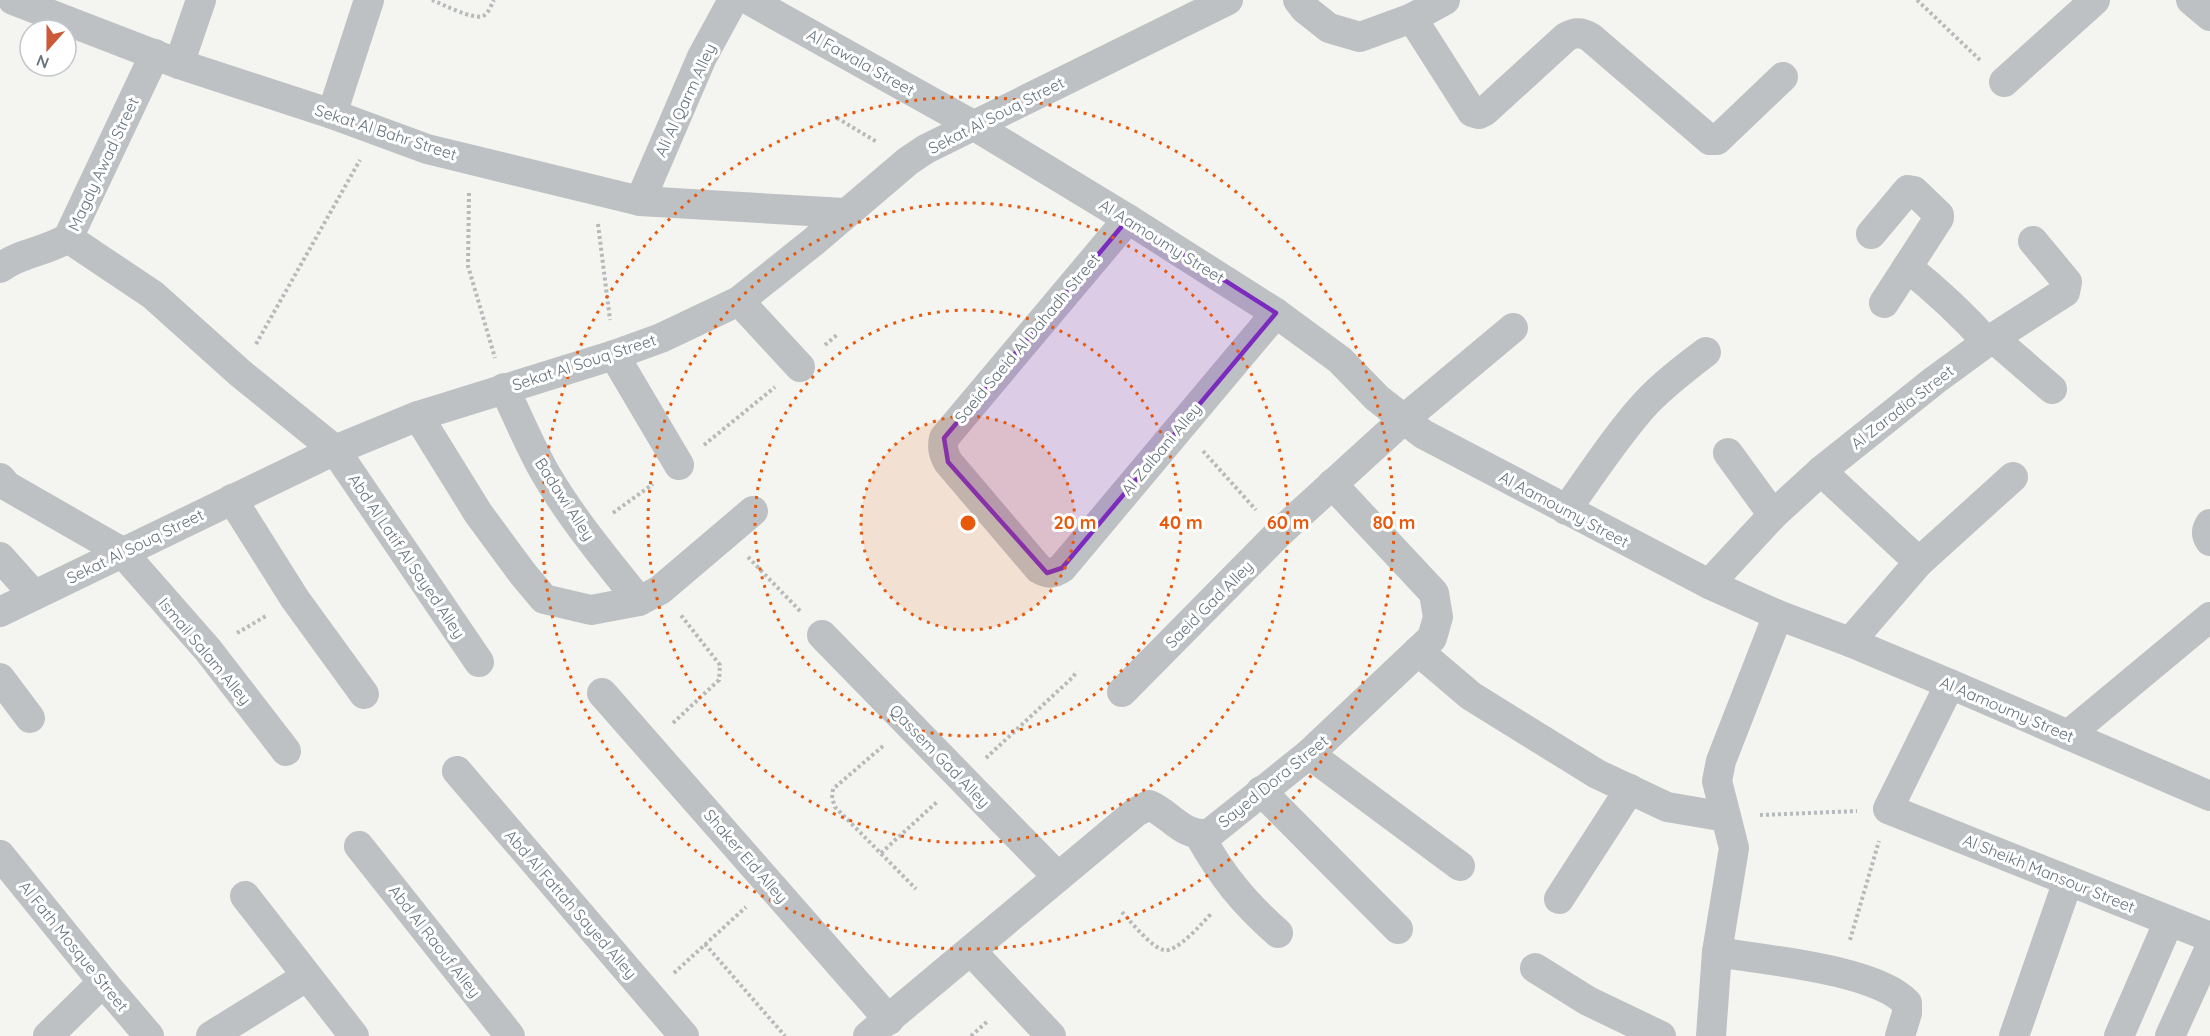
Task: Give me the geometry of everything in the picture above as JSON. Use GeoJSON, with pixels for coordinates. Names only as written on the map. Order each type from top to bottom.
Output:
{"type":"FeatureCollection","features":[{"type":"Feature","properties":{"kind":"street","name":"Sekat Al Bahr Street"},"geometry":{"type":"LineString","coordinates":[[13,0],[167,59],[332,114],[427,149],[640,201],[844,213]]}},
{"type":"Feature","properties":{"kind":"street","name":"Magdy Awad Street"},"geometry":{"type":"LineString","coordinates":[[0,268],[23,254],[50,248],[68,238],[201,0]]}},
{"type":"Feature","properties":{"kind":"street"},"geometry":{"type":"LineString","coordinates":[[332,114],[369,0]]}},
{"type":"Feature","properties":{"kind":"street","name":"Ali Al Qarm Alley"},"geometry":{"type":"LineString","coordinates":[[640,201],[702,57],[733,0]]}},
{"type":"Feature","properties":{"kind":"street","name":"Al Fawala Street"},"geometry":{"type":"LineString","coordinates":[[749,0],[973,125]]}},
{"type":"Feature","properties":{"kind":"street","name":"Sekat Al Souq Street"},"geometry":{"type":"LineString","coordinates":[[0,612],[335,450],[418,416],[614,355],[661,338],[739,301],[908,161],[973,125],[1228,0]]}},
{"type":"Feature","properties":{"kind":"street"},"geometry":{"type":"LineString","coordinates":[[1298,0],[1305,9],[1329,28],[1359,37],[1412,18],[1445,0]]}},
{"type":"Feature","properties":{"kind":"street"},"geometry":{"type":"LineString","coordinates":[[2004,82],[2095,0]]}},
{"type":"Feature","properties":{"kind":"street"},"geometry":{"type":"LineString","coordinates":[[2191,0],[2210,16]]}},
{"type":"Feature","properties":{"kind":"street"},"geometry":{"type":"LineString","coordinates":[[1412,18],[1472,112],[1479,114],[1566,37],[1574,33],[1583,33],[1590,37],[1710,140],[1717,140],[1783,77]]}},
{"type":"Feature","properties":{"kind":"street","name":"Al Aamoumy Street"},"geometry":{"type":"LineString","coordinates":[[973,125],[1128,219],[1276,313],[1340,360],[1377,398],[1423,434],[1709,584],[1778,615],[1950,684],[2210,796]]}},
{"type":"Feature","properties":{"kind":"street"},"geometry":{"type":"LineString","coordinates":[[1871,234],[1908,190],[1914,192],[1938,215],[1939,219],[1884,303]]}},
{"type":"Feature","properties":{"kind":"street","name":"Saeid Saeid Al Dahadh Street"},"geometry":{"type":"LineString","coordinates":[[948,462],[942,446],[948,430],[1128,219]]}},
{"type":"Feature","properties":{"kind":"street","name":"Abd Al Latif Al Sayed Alley"},"geometry":{"type":"LineString","coordinates":[[68,238],[153,295],[240,373],[335,450],[479,662]]}},
{"type":"Feature","properties":{"kind":"street","name":"Al Zaradia Street"},"geometry":{"type":"LineString","coordinates":[[1709,584],[1773,515],[1821,471],[1935,380],[1990,340],[2065,292],[2067,282],[2033,241]]}},
{"type":"Feature","properties":{"kind":"street"},"geometry":{"type":"LineString","coordinates":[[1907,267],[1990,340],[2052,389]]}},
{"type":"Feature","properties":{"kind":"street"},"geometry":{"type":"LineString","coordinates":[[739,301],[800,367]]}},
{"type":"Feature","properties":{"kind":"street","name":"Al Zalbani Alley"},"geometry":{"type":"LineString","coordinates":[[948,462],[1039,569],[1047,573],[1054,573],[1062,568],[1276,313]]}},
{"type":"Feature","properties":{"kind":"street","name":"Saeid Gad Alley"},"geometry":{"type":"LineString","coordinates":[[1122,692],[1278,534],[1403,420],[1513,328]]}},
{"type":"Feature","properties":{"kind":"street"},"geometry":{"type":"LineString","coordinates":[[1566,510],[1621,431],[1675,375],[1706,352]]}},
{"type":"Feature","properties":{"kind":"street"},"geometry":{"type":"LineString","coordinates":[[614,355],[679,465]]}},
{"type":"Feature","properties":{"kind":"street","name":"Badawi Alley"},"geometry":{"type":"LineString","coordinates":[[504,388],[544,470],[585,533],[649,596]]}},
{"type":"Feature","properties":{"kind":"street"},"geometry":{"type":"LineString","coordinates":[[418,416],[478,513],[544,599],[591,610],[649,596],[753,511]]}},
{"type":"Feature","properties":{"kind":"street"},"geometry":{"type":"LineString","coordinates":[[1728,453],[1773,515]]}},
{"type":"Feature","properties":{"kind":"street"},"geometry":{"type":"LineString","coordinates":[[1821,471],[1920,562]]}},
{"type":"Feature","properties":{"kind":"street"},"geometry":{"type":"LineString","coordinates":[[1850,642],[1920,562],[2013,477]]}},
{"type":"Feature","properties":{"kind":"street","name":"Ismail Salam Alley"},"geometry":{"type":"LineString","coordinates":[[0,478],[7,486],[122,552],[208,650],[286,751]]}},
{"type":"Feature","properties":{"kind":"street","name":"Sayed Dora Street"},"geometry":{"type":"LineString","coordinates":[[879,1028],[1136,812],[1149,805],[1160,810],[1182,829],[1199,835],[1209,834],[1309,754],[1432,638],[1438,616],[1434,593],[1332,484]]}},
{"type":"Feature","properties":{"kind":"street"},"geometry":{"type":"LineString","coordinates":[[232,499],[296,599],[364,694]]}},
{"type":"Feature","properties":{"kind":"street"},"geometry":{"type":"LineString","coordinates":[[2210,524],[2207,529],[2207,537],[2210,541]]}},
{"type":"Feature","properties":{"kind":"street"},"geometry":{"type":"LineString","coordinates":[[0,557],[34,595]]}},
{"type":"Feature","properties":{"kind":"street"},"geometry":{"type":"LineString","coordinates":[[1711,1036],[1717,952],[1734,848],[1717,781],[1721,761],[1778,615]]}},
{"type":"Feature","properties":{"kind":"street"},"geometry":{"type":"LineString","coordinates":[[2068,735],[2210,617]]}},
{"type":"Feature","properties":{"kind":"street","name":"Qassem Gad Alley"},"geometry":{"type":"LineString","coordinates":[[822,634],[1058,878]]}},
{"type":"Feature","properties":{"kind":"street"},"geometry":{"type":"LineString","coordinates":[[1418,651],[1471,696],[1597,774],[1667,807],[1726,817]]}},
{"type":"Feature","properties":{"kind":"street"},"geometry":{"type":"LineString","coordinates":[[0,678],[30,718]]}},
{"type":"Feature","properties":{"kind":"street"},"geometry":{"type":"LineString","coordinates":[[1888,809],[1950,684]]}},
{"type":"Feature","properties":{"kind":"street","name":"Shaker Eid Alley"},"geometry":{"type":"LineString","coordinates":[[602,693],[771,884],[879,1028]]}},
{"type":"Feature","properties":{"kind":"street"},"geometry":{"type":"LineString","coordinates":[[1309,754],[1460,866]]}},
{"type":"Feature","properties":{"kind":"street","name":"Abd Al Fattah Sayed Alley"},"geometry":{"type":"LineString","coordinates":[[457,771],[684,1036]]}},
{"type":"Feature","properties":{"kind":"street"},"geometry":{"type":"LineString","coordinates":[[1559,899],[1630,789]]}},
{"type":"Feature","properties":{"kind":"street"},"geometry":{"type":"LineString","coordinates":[[1262,791],[1398,929]]}},
{"type":"Feature","properties":{"kind":"street","name":"Al Sheikh Mansour Street"},"geometry":{"type":"LineString","coordinates":[[1888,809],[2210,937]]}},
{"type":"Feature","properties":{"kind":"street"},"geometry":{"type":"LineString","coordinates":[[1199,835],[1215,864],[1235,891],[1278,933]]}},
{"type":"Feature","properties":{"kind":"street","name":"Abd Al Raouf Alley"},"geometry":{"type":"LineString","coordinates":[[359,846],[510,1036]]}},
{"type":"Feature","properties":{"kind":"street","name":"Al Fath Mosque Street"},"geometry":{"type":"LineString","coordinates":[[2,862],[149,1036]]}},
{"type":"Feature","properties":{"kind":"street"},"geometry":{"type":"LineString","coordinates":[[2014,1036],[2068,880]]}},
{"type":"Feature","properties":{"kind":"street"},"geometry":{"type":"LineString","coordinates":[[245,896],[354,1036]]}},
{"type":"Feature","properties":{"kind":"street"},"geometry":{"type":"LineString","coordinates":[[2119,1036],[2169,921]]}},
{"type":"Feature","properties":{"kind":"street"},"geometry":{"type":"LineString","coordinates":[[2170,1036],[2210,948]]}},
{"type":"Feature","properties":{"kind":"street"},"geometry":{"type":"LineString","coordinates":[[971,951],[1051,1036]]}},
{"type":"Feature","properties":{"kind":"street"},"geometry":{"type":"LineString","coordinates":[[1717,952],[1841,972],[1870,981],[1902,997],[1907,1003],[1907,1013],[1900,1036]]}},
{"type":"Feature","properties":{"kind":"street"},"geometry":{"type":"LineString","coordinates":[[1535,968],[1588,1001],[1661,1036]]}},
{"type":"Feature","properties":{"kind":"street"},"geometry":{"type":"LineString","coordinates":[[211,1036],[306,977]]}},
{"type":"Feature","properties":{"kind":"street"},"geometry":{"type":"LineString","coordinates":[[48,1036],[103,982]]}},
{"type":"Feature","properties":{"kind":"path"},"geometry":{"type":"LineString","coordinates":[[432,0],[474,16],[483,16],[489,11],[494,0]]}},
{"type":"Feature","properties":{"kind":"path"},"geometry":{"type":"LineString","coordinates":[[1917,0],[2004,82]]}},
{"type":"Feature","properties":{"kind":"path"},"geometry":{"type":"LineString","coordinates":[[837,118],[908,161]]}},
{"type":"Feature","properties":{"kind":"path"},"geometry":{"type":"LineString","coordinates":[[240,373],[377,130]]}},
{"type":"Feature","properties":{"kind":"path"},"geometry":{"type":"LineString","coordinates":[[477,161],[469,194],[468,266],[504,388]]}},
{"type":"Feature","properties":{"kind":"path"},"geometry":{"type":"LineString","coordinates":[[594,190],[614,355]]}},
{"type":"Feature","properties":{"kind":"path"},"geometry":{"type":"LineString","coordinates":[[585,533],[679,465],[838,334]]}},
{"type":"Feature","properties":{"kind":"path"},"geometry":{"type":"LineString","coordinates":[[1180,426],[1278,534]]}},
{"type":"Feature","properties":{"kind":"path"},"geometry":{"type":"LineString","coordinates":[[725,533],[822,634]]}},
{"type":"Feature","properties":{"kind":"path"},"geometry":{"type":"LineString","coordinates":[[649,596],[720,664],[718,680],[649,747]]}},
{"type":"Feature","properties":{"kind":"path"},"geometry":{"type":"LineString","coordinates":[[208,650],[296,599]]}},
{"type":"Feature","properties":{"kind":"path"},"geometry":{"type":"LineString","coordinates":[[881,853],[1077,671]]}},
{"type":"Feature","properties":{"kind":"path"},"geometry":{"type":"LineString","coordinates":[[908,723],[833,789],[832,798],[836,807],[916,889]]}},
{"type":"Feature","properties":{"kind":"path"},"geometry":{"type":"LineString","coordinates":[[1726,817],[1888,809],[1841,972]]}},
{"type":"Feature","properties":{"kind":"path"},"geometry":{"type":"LineString","coordinates":[[650,995],[771,884]]}},
{"type":"Feature","properties":{"kind":"path"},"geometry":{"type":"LineString","coordinates":[[1122,912],[1155,946],[1171,950],[1235,891]]}},
{"type":"Feature","properties":{"kind":"path"},"geometry":{"type":"LineString","coordinates":[[705,944],[785,1036]]}},
{"type":"Feature","properties":{"kind":"highlighted area"},"geometry":{"type":"Polygon","coordinates":[[[1128,219],[1276,313],[1062,568],[1047,573],[948,462],[944,438],[1128,219]]]}}]}
